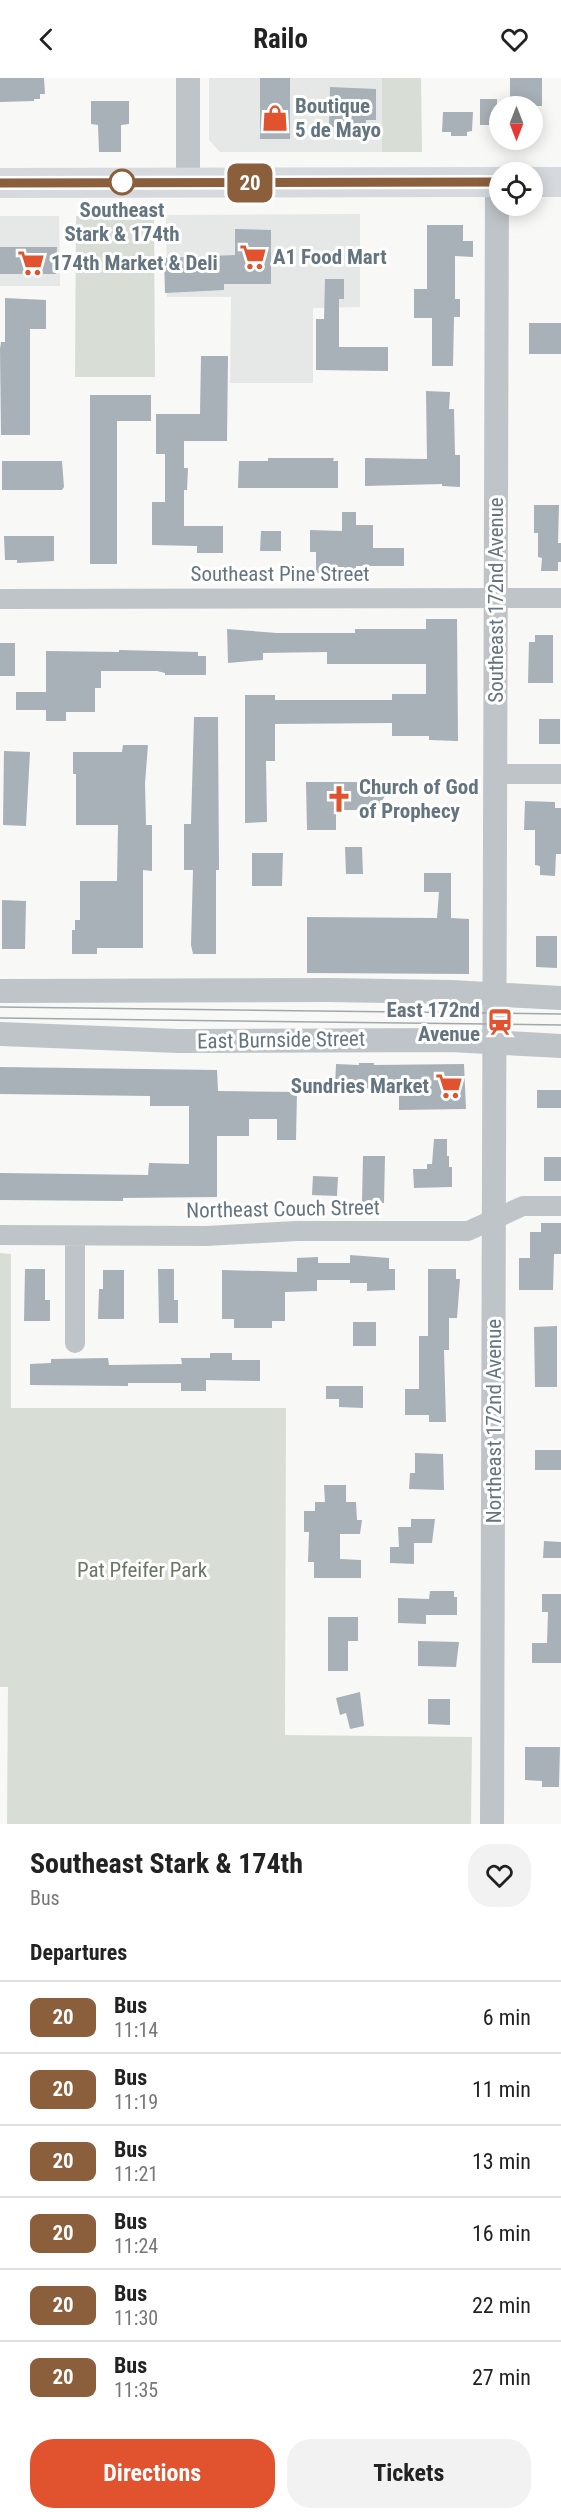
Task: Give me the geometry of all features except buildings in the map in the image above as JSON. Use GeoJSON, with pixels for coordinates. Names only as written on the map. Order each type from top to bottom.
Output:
{"type":"FeatureCollection","features":[{"type":"Feature","properties":{"kind":"main road"},"geometry":{"type":"LineString","coordinates":[[0,183],[489,182]]}},
{"type":"Feature","properties":{"kind":"main road"},"geometry":{"type":"LineString","coordinates":[[543,182],[561,182]]}},
{"type":"Feature","properties":{"kind":"street"},"geometry":{"type":"LineString","coordinates":[[188,78],[188,182]]}},
{"type":"Feature","properties":{"kind":"street","name":"Southeast 172nd Avenue"},"geometry":{"type":"LineString","coordinates":[[495,1007],[498,216]]}},
{"type":"Feature","properties":{"kind":"street","name":"Southeast Pine Street"},"geometry":{"type":"LineString","coordinates":[[0,599],[561,598]]}},
{"type":"Feature","properties":{"kind":"street"},"geometry":{"type":"LineString","coordinates":[[496,774],[561,774]]}},
{"type":"Feature","properties":{"kind":"street"},"geometry":{"type":"LineString","coordinates":[[0,991],[451,992],[495,1007],[561,998]]}},
{"type":"Feature","properties":{"kind":"street","name":"Northeast 172nd Avenue"},"geometry":{"type":"LineString","coordinates":[[492,1824],[495,1007]]}},
{"type":"Feature","properties":{"kind":"street","name":"East Burnside Street"},"geometry":{"type":"LineString","coordinates":[[0,1034],[178,1041],[451,1040],[561,1047]]}},
{"type":"Feature","properties":{"kind":"street","name":"Northeast Couch Street"},"geometry":{"type":"LineString","coordinates":[[0,1235],[206,1236],[297,1231],[468,1231],[523,1206],[561,1206]]}},
{"type":"Feature","properties":{"kind":"street"},"geometry":{"type":"LineString","coordinates":[[75,1236],[75,1344]]}},
{"type":"Feature","properties":{"kind":"shaded area"},"geometry":{"type":"Polygon","coordinates":[[[209,78],[382,78],[382,152],[220,152],[209,140],[209,78]]]}},
{"type":"Feature","properties":{"kind":"shaded area"},"geometry":{"type":"Polygon","coordinates":[[[360,214],[360,307],[313,308],[313,383],[230,383],[231,297],[167,297],[166,215],[360,214]]]}},
{"type":"Feature","properties":{"kind":"shaded area"},"geometry":{"type":"Polygon","coordinates":[[[0,216],[59,216],[60,286],[0,286],[0,216]]]}},
{"type":"Feature","properties":{"kind":"green space"},"geometry":{"type":"Polygon","coordinates":[[[382,78],[421,78],[422,152],[382,152],[382,78]]]}},
{"type":"Feature","properties":{"kind":"green space"},"geometry":{"type":"Polygon","coordinates":[[[76,216],[154,216],[155,377],[75,377],[76,216]]]}},
{"type":"Feature","properties":{"kind":"green space","name":"Pat Pfeifer Park"},"geometry":{"type":"Polygon","coordinates":[[[0,1253],[11,1254],[11,1408],[286,1408],[285,1735],[472,1737],[471,1824],[7,1824],[8,1687],[0,1687],[0,1253]]]}},
{"type":"Feature","properties":{"kind":"tram line"},"geometry":{"type":"LineString","coordinates":[[0,1007],[561,1014]]}},
{"type":"Feature","properties":{"kind":"tram line"},"geometry":{"type":"LineString","coordinates":[[0,1018],[561,1025]]}},
{"type":"Feature","properties":{"kind":"bus line","name":"20"},"geometry":{"type":"LineString","coordinates":[[0,183],[489,182]]}},
{"type":"Feature","properties":{"kind":"place","name":"Boutique 5 de Mayo"},"geometry":{"type":"Point","coordinates":[275,118]}},
{"type":"Feature","properties":{"kind":"place","name":"Southeast Stark & 174th"},"geometry":{"type":"Point","coordinates":[122,182]}},
{"type":"Feature","properties":{"kind":"place","name":"A1 Food Mart"},"geometry":{"type":"Point","coordinates":[253,257]}},
{"type":"Feature","properties":{"kind":"place","name":"174th Market & Deli"},"geometry":{"type":"Point","coordinates":[31,263]}},
{"type":"Feature","properties":{"kind":"place","name":"Church of God of Prophecy"},"geometry":{"type":"Point","coordinates":[339,799]}},
{"type":"Feature","properties":{"kind":"place","name":"East 172nd Avenue"},"geometry":{"type":"Point","coordinates":[500,1022]}},
{"type":"Feature","properties":{"kind":"place","name":"Sundries Market"},"geometry":{"type":"Point","coordinates":[449,1086]}}]}
